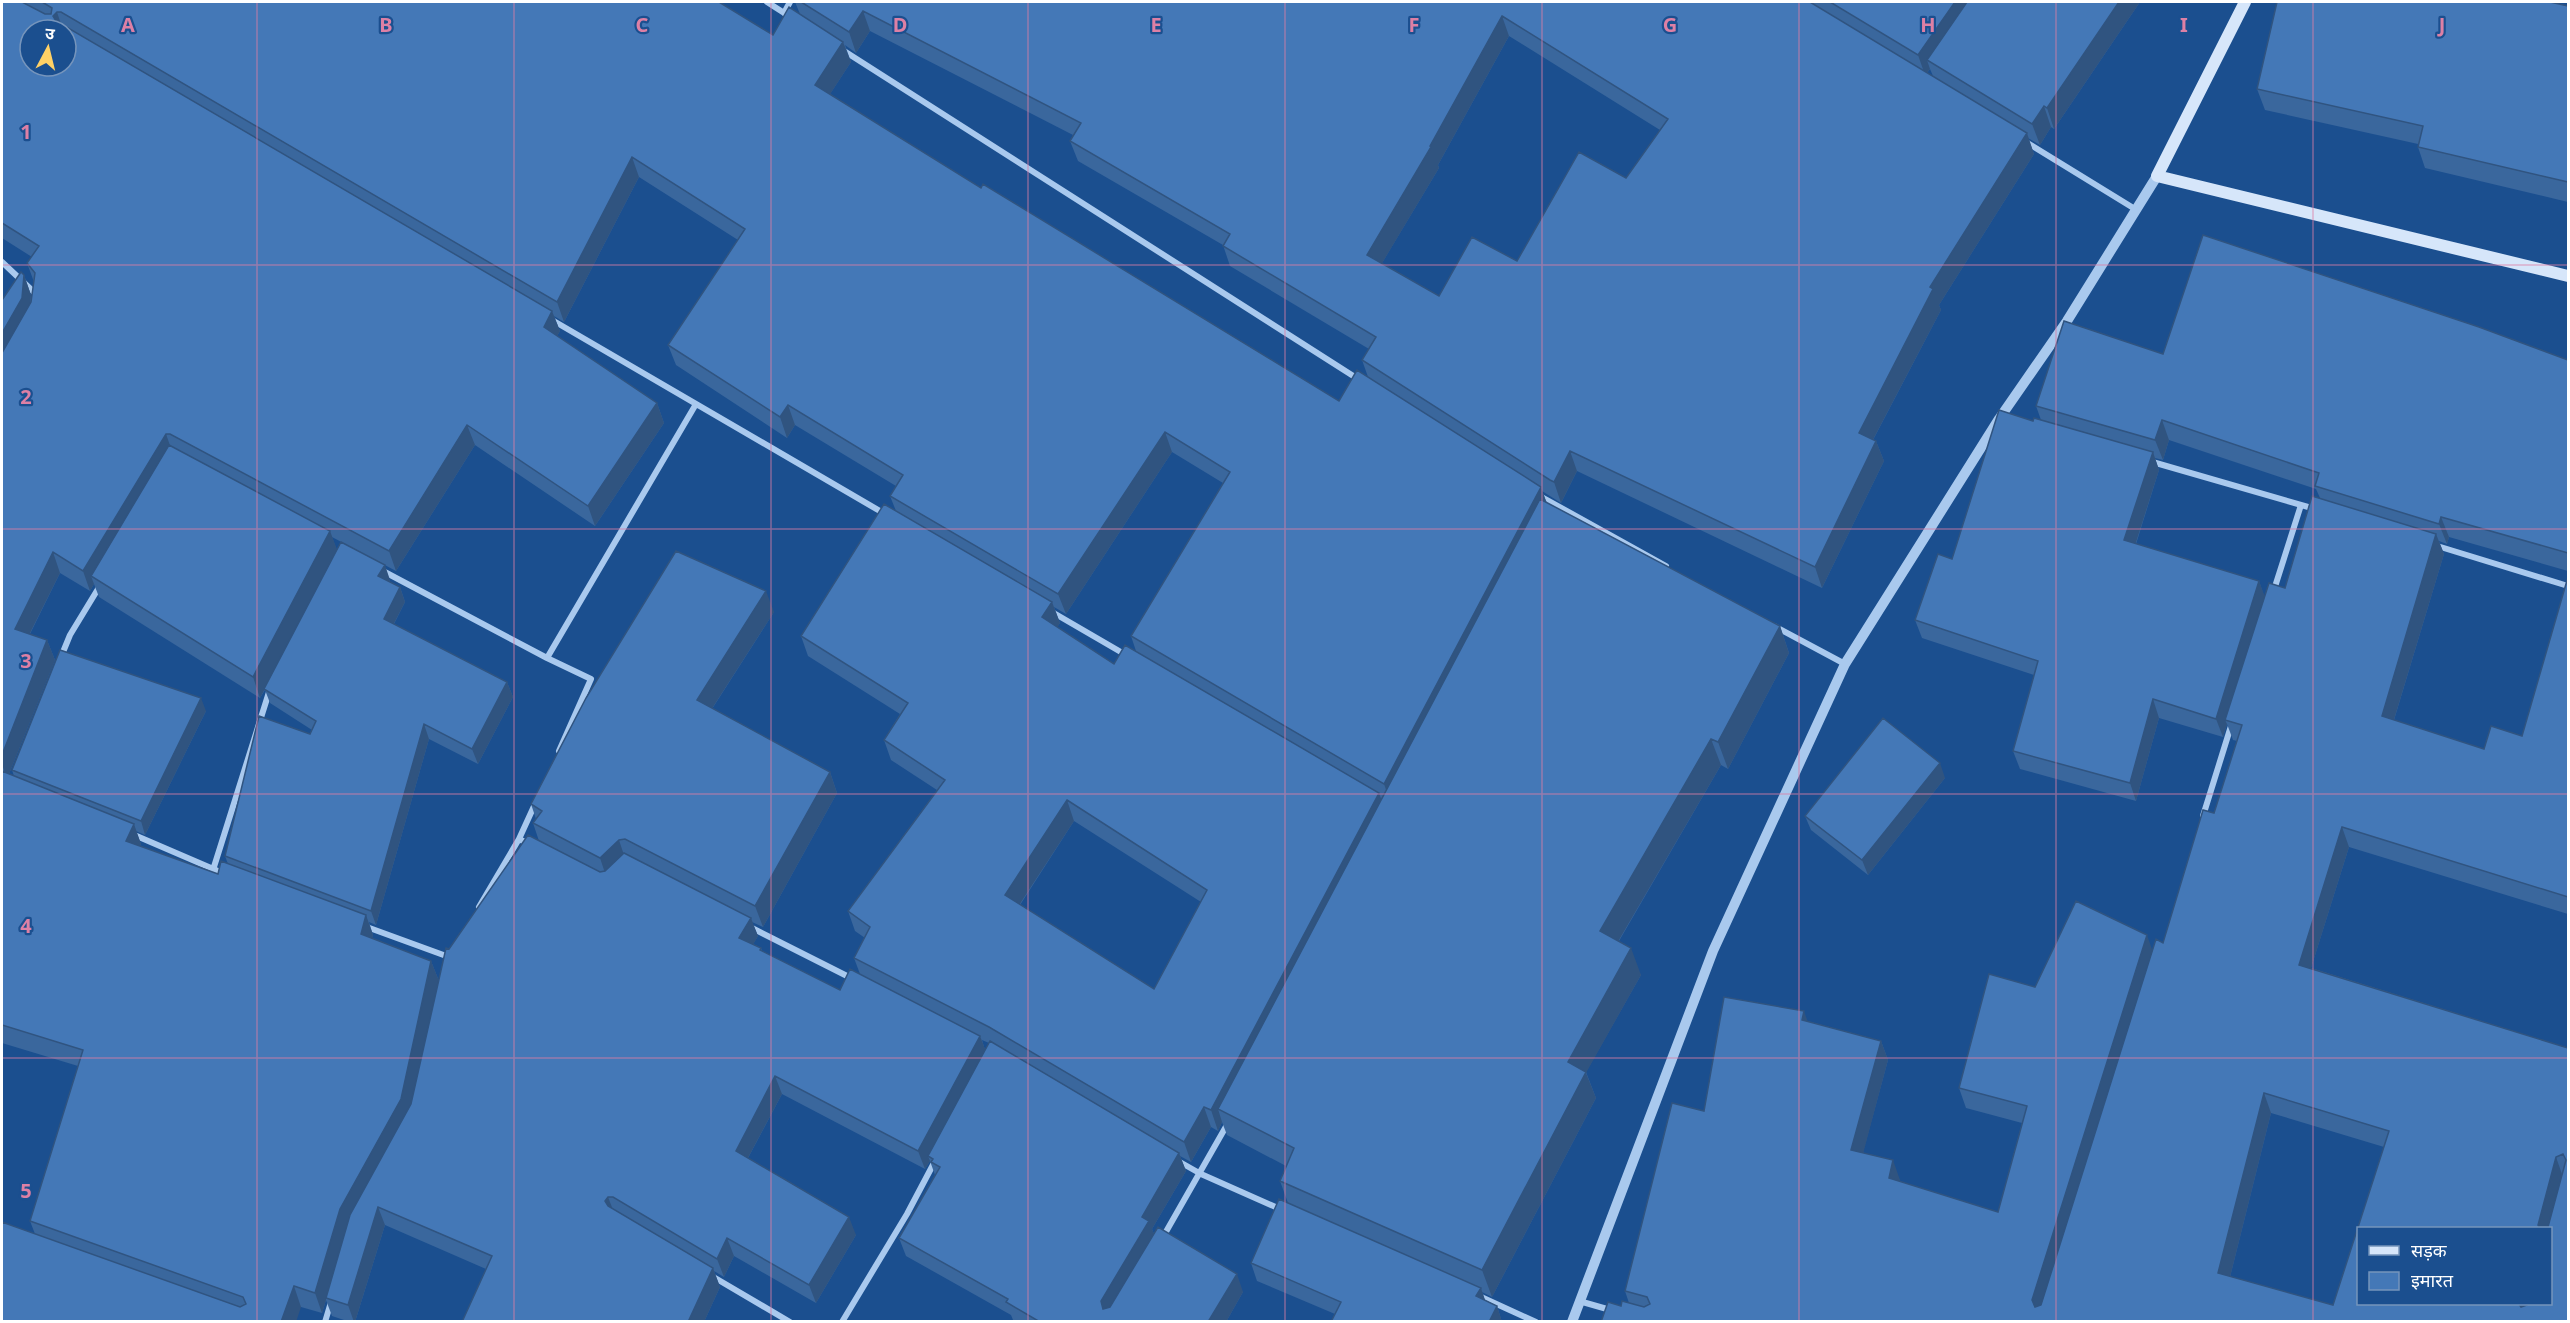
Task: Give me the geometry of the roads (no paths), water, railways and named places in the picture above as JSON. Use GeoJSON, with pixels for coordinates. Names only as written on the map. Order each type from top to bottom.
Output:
{"type":"FeatureCollection","features":[{"type":"Feature","properties":{"kind":"main road"},"geometry":{"type":"LineString","coordinates":[[2245,2],[2157,176],[2568,276]]}},
{"type":"Feature","properties":{"kind":"street"},"geometry":{"type":"LineString","coordinates":[[767,2],[794,19]]}},
{"type":"Feature","properties":{"kind":"street"},"geometry":{"type":"LineString","coordinates":[[784,13],[790,2]]}},
{"type":"Feature","properties":{"kind":"street"},"geometry":{"type":"LineString","coordinates":[[834,45],[1365,384]]}},
{"type":"Feature","properties":{"kind":"street"},"geometry":{"type":"LineString","coordinates":[[2016,137],[2135,209]]}},
{"type":"Feature","properties":{"kind":"street"},"geometry":{"type":"LineString","coordinates":[[1572,1322],[1713,951],[1845,664],[2005,420],[2157,176]]}},
{"type":"Feature","properties":{"kind":"street"},"geometry":{"type":"LineString","coordinates":[[2,262],[37,293],[36,302]]}},
{"type":"Feature","properties":{"kind":"street"},"geometry":{"type":"LineString","coordinates":[[541,314],[891,518]]}},
{"type":"Feature","properties":{"kind":"street"},"geometry":{"type":"LineString","coordinates":[[547,658],[696,404]]}},
{"type":"Feature","properties":{"kind":"street"},"geometry":{"type":"LineString","coordinates":[[2144,460],[2323,512]]}},
{"type":"Feature","properties":{"kind":"street"},"geometry":{"type":"LineString","coordinates":[[1535,493],[1669,568]]}},
{"type":"Feature","properties":{"kind":"street"},"geometry":{"type":"LineString","coordinates":[[1550,516],[1556,505]]}},
{"type":"Feature","properties":{"kind":"street"},"geometry":{"type":"LineString","coordinates":[[2272,595],[2301,505]]}},
{"type":"Feature","properties":{"kind":"street"},"geometry":{"type":"LineString","coordinates":[[2424,542],[2568,586]]}},
{"type":"Feature","properties":{"kind":"street"},"geometry":{"type":"LineString","coordinates":[[375,567],[591,679],[558,754]]}},
{"type":"Feature","properties":{"kind":"street"},"geometry":{"type":"LineString","coordinates":[[57,667],[70,635],[105,576]]}},
{"type":"Feature","properties":{"kind":"street"},"geometry":{"type":"LineString","coordinates":[[1045,608],[1137,662]]}},
{"type":"Feature","properties":{"kind":"street"},"geometry":{"type":"LineString","coordinates":[[1762,619],[1845,664]]}},
{"type":"Feature","properties":{"kind":"street"},"geometry":{"type":"LineString","coordinates":[[213,870],[271,686]]}},
{"type":"Feature","properties":{"kind":"street"},"geometry":{"type":"LineString","coordinates":[[2201,822],[2233,720]]}},
{"type":"Feature","properties":{"kind":"street"},"geometry":{"type":"LineString","coordinates":[[472,918],[519,839],[538,797]]}},
{"type":"Feature","properties":{"kind":"street"},"geometry":{"type":"LineString","coordinates":[[129,833],[236,878]]}},
{"type":"Feature","properties":{"kind":"street"},"geometry":{"type":"LineString","coordinates":[[519,839],[539,850]]}},
{"type":"Feature","properties":{"kind":"street"},"geometry":{"type":"LineString","coordinates":[[359,924],[449,958]]}},
{"type":"Feature","properties":{"kind":"street"},"geometry":{"type":"LineString","coordinates":[[744,924],[859,982]]}},
{"type":"Feature","properties":{"kind":"street"},"geometry":{"type":"LineString","coordinates":[[446,969],[454,948]]}},
{"type":"Feature","properties":{"kind":"street"},"geometry":{"type":"LineString","coordinates":[[1160,1243],[1234,1112]]}},
{"type":"Feature","properties":{"kind":"street"},"geometry":{"type":"LineString","coordinates":[[842,1322],[907,1214],[939,1153]]}},
{"type":"Feature","properties":{"kind":"street"},"geometry":{"type":"LineString","coordinates":[[1170,1156],[1201,1174],[1287,1212]]}},
{"type":"Feature","properties":{"kind":"street"},"geometry":{"type":"LineString","coordinates":[[698,1268],[790,1322]]}},
{"type":"Feature","properties":{"kind":"street"},"geometry":{"type":"LineString","coordinates":[[1472,1293],[1536,1322]]}},
{"type":"Feature","properties":{"kind":"street"},"geometry":{"type":"LineString","coordinates":[[325,1322],[332,1299]]}},
{"type":"Feature","properties":{"kind":"street"},"geometry":{"type":"LineString","coordinates":[[1580,1301],[1621,1313]]}}]}
